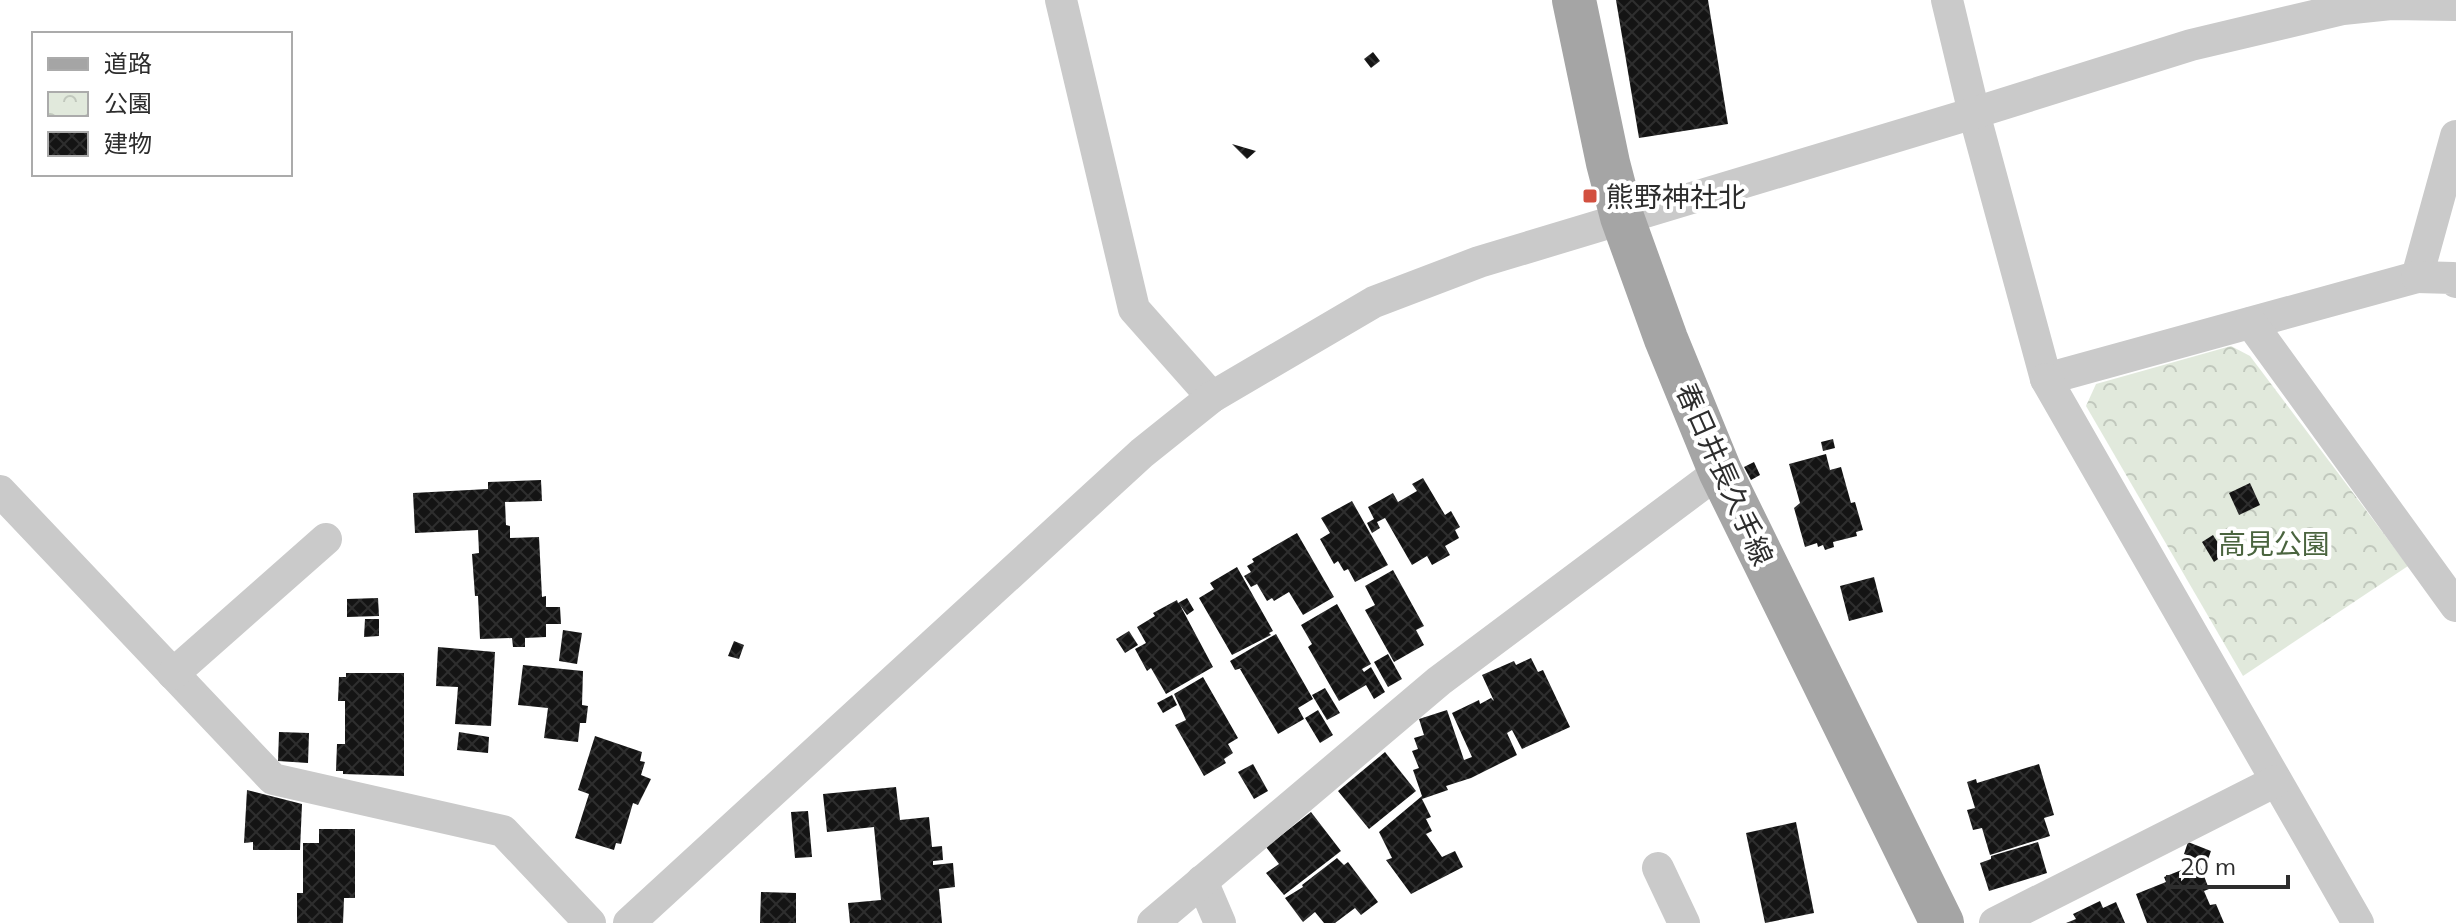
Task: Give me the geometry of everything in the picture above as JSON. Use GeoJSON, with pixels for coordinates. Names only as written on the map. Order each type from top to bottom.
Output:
{"type":"FeatureCollection","features":[{"type":"Feature","properties":{"kind":"main road","name":"春日井長久手線"},"geometry":{"type":"LineString","coordinates":[[1574,0],[1622,217],[1666,339],[1720,471],[1942,923]]}},
{"type":"Feature","properties":{"kind":"street"},"geometry":{"type":"LineString","coordinates":[[1061,0],[1134,309],[1212,397]]}},
{"type":"Feature","properties":{"kind":"street"},"geometry":{"type":"LineString","coordinates":[[1947,0],[1974,113],[2046,379],[2358,923]]}},
{"type":"Feature","properties":{"kind":"street"},"geometry":{"type":"LineString","coordinates":[[629,923],[1142,453],[1212,397],[1374,302],[1479,262],[1622,217],[2191,45],[2343,9],[2391,4],[2456,5]]}},
{"type":"Feature","properties":{"kind":"street"},"geometry":{"type":"LineString","coordinates":[[2417,277],[2456,136]]}},
{"type":"Feature","properties":{"kind":"street"},"geometry":{"type":"LineString","coordinates":[[2046,379],[2417,277],[2453,278],[2456,282]]}},
{"type":"Feature","properties":{"kind":"street"},"geometry":{"type":"LineString","coordinates":[[2251,323],[2456,606]]}},
{"type":"Feature","properties":{"kind":"street"},"geometry":{"type":"LineString","coordinates":[[1153,923],[1439,681],[1720,471]]}},
{"type":"Feature","properties":{"kind":"street"},"geometry":{"type":"LineString","coordinates":[[0,491],[273,779],[503,831],[590,923]]}},
{"type":"Feature","properties":{"kind":"street"},"geometry":{"type":"LineString","coordinates":[[173,674],[326,539]]}},
{"type":"Feature","properties":{"kind":"street"},"geometry":{"type":"LineString","coordinates":[[1995,923],[2276,781]]}},
{"type":"Feature","properties":{"kind":"street"},"geometry":{"type":"LineString","coordinates":[[1658,868],[1684,923]]}},
{"type":"Feature","properties":{"kind":"street"},"geometry":{"type":"LineString","coordinates":[[1202,881],[1220,923]]}},
{"type":"Feature","properties":{"kind":"green space","name":"高見公園"},"geometry":{"type":"Polygon","coordinates":[[[2231,346],[2250,356],[2408,566],[2243,676],[2086,406],[2096,384],[2231,346]]]}},
{"type":"Feature","properties":{"kind":"building"},"geometry":{"type":"Polygon","coordinates":[[[1616,0],[1708,0],[1728,124],[1639,138],[1616,0]]]}},
{"type":"Feature","properties":{"kind":"building"},"geometry":{"type":"Polygon","coordinates":[[[1373,52],[1380,61],[1371,68],[1364,59],[1373,52]]]}},
{"type":"Feature","properties":{"kind":"building"},"geometry":{"type":"Polygon","coordinates":[[[1232,144],[1256,151],[1247,159],[1232,144]]]}},
{"type":"Feature","properties":{"kind":"building"},"geometry":{"type":"Polygon","coordinates":[[[1833,439],[1835,448],[1823,451],[1821,442],[1833,439]]]}},
{"type":"Feature","properties":{"kind":"building"},"geometry":{"type":"Polygon","coordinates":[[[1826,454],[1830,470],[1841,467],[1851,503],[1855,502],[1863,530],[1856,532],[1857,536],[1833,542],[1834,547],[1825,550],[1823,545],[1818,547],[1817,543],[1805,547],[1794,508],[1800,503],[1789,464],[1826,454]]]}},
{"type":"Feature","properties":{"kind":"building"},"geometry":{"type":"Polygon","coordinates":[[[1754,462],[1760,475],[1751,480],[1744,467],[1754,462]]]}},
{"type":"Feature","properties":{"kind":"building"},"geometry":{"type":"Polygon","coordinates":[[[1423,478],[1445,515],[1451,511],[1460,527],[1455,530],[1459,538],[1445,546],[1450,555],[1432,565],[1427,556],[1412,565],[1385,518],[1377,522],[1380,528],[1372,533],[1367,523],[1374,519],[1368,507],[1393,493],[1398,502],[1417,491],[1412,484],[1423,478]]]}},
{"type":"Feature","properties":{"kind":"building"},"geometry":{"type":"Polygon","coordinates":[[[541,480],[542,501],[505,502],[506,525],[510,526],[510,538],[539,537],[542,597],[546,596],[546,607],[560,607],[561,624],[546,624],[546,637],[525,638],[525,647],[513,647],[512,638],[480,639],[472,554],[479,553],[478,530],[415,533],[413,493],[488,489],[488,482],[541,480]]]}},
{"type":"Feature","properties":{"kind":"building"},"geometry":{"type":"Polygon","coordinates":[[[2250,483],[2260,505],[2239,515],[2229,493],[2250,483]]]}},
{"type":"Feature","properties":{"kind":"building"},"geometry":{"type":"Polygon","coordinates":[[[1352,501],[1388,565],[1355,582],[1348,569],[1344,571],[1338,561],[1334,564],[1320,539],[1330,533],[1321,518],[1352,501]]]}},
{"type":"Feature","properties":{"kind":"building"},"geometry":{"type":"Polygon","coordinates":[[[1297,533],[1334,597],[1303,615],[1289,592],[1274,601],[1272,598],[1267,601],[1257,584],[1251,587],[1244,576],[1251,572],[1247,566],[1254,562],[1252,559],[1297,533]]]}},
{"type":"Feature","properties":{"kind":"building"},"geometry":{"type":"Polygon","coordinates":[[[2213,535],[2225,554],[2214,562],[2202,542],[2213,535]]]}},
{"type":"Feature","properties":{"kind":"building"},"geometry":{"type":"Polygon","coordinates":[[[1237,567],[1273,631],[1269,633],[1271,635],[1232,655],[1199,598],[1214,589],[1210,583],[1237,567]]]}},
{"type":"Feature","properties":{"kind":"building"},"geometry":{"type":"Polygon","coordinates":[[[1393,570],[1424,626],[1416,630],[1424,645],[1394,662],[1365,610],[1375,605],[1365,586],[1393,570]]]}},
{"type":"Feature","properties":{"kind":"building"},"geometry":{"type":"Polygon","coordinates":[[[1874,577],[1883,612],[1849,621],[1840,586],[1874,577]]]}},
{"type":"Feature","properties":{"kind":"building"},"geometry":{"type":"Polygon","coordinates":[[[378,598],[379,616],[347,617],[347,599],[378,598]]]}},
{"type":"Feature","properties":{"kind":"building"},"geometry":{"type":"Polygon","coordinates":[[[1187,598],[1194,610],[1187,615],[1180,605],[1213,667],[1166,694],[1151,668],[1147,671],[1135,649],[1146,643],[1137,627],[1155,616],[1153,613],[1187,598]]]}},
{"type":"Feature","properties":{"kind":"building"},"geometry":{"type":"Polygon","coordinates":[[[1337,604],[1371,664],[1362,669],[1364,672],[1371,667],[1385,692],[1374,699],[1366,685],[1339,701],[1308,647],[1312,644],[1301,625],[1337,604]]]}},
{"type":"Feature","properties":{"kind":"building"},"geometry":{"type":"Polygon","coordinates":[[[365,619],[379,619],[379,636],[364,637],[365,619]]]}},
{"type":"Feature","properties":{"kind":"building"},"geometry":{"type":"Polygon","coordinates":[[[563,630],[582,633],[577,664],[559,661],[563,630]]]}},
{"type":"Feature","properties":{"kind":"building"},"geometry":{"type":"Polygon","coordinates":[[[1129,631],[1138,645],[1125,653],[1116,639],[1129,631]]]}},
{"type":"Feature","properties":{"kind":"building"},"geometry":{"type":"Polygon","coordinates":[[[1276,634],[1313,699],[1298,708],[1304,719],[1278,734],[1242,668],[1235,670],[1230,661],[1276,634]]]}},
{"type":"Feature","properties":{"kind":"building"},"geometry":{"type":"Polygon","coordinates":[[[734,641],[744,645],[739,659],[728,656],[734,641]]]}},
{"type":"Feature","properties":{"kind":"building"},"geometry":{"type":"Polygon","coordinates":[[[438,647],[495,652],[491,726],[455,724],[458,687],[436,686],[438,647]]]}},
{"type":"Feature","properties":{"kind":"building"},"geometry":{"type":"Polygon","coordinates":[[[1388,654],[1402,679],[1388,687],[1374,662],[1388,654]]]}},
{"type":"Feature","properties":{"kind":"building"},"geometry":{"type":"Polygon","coordinates":[[[1531,658],[1538,672],[1543,670],[1570,727],[1522,749],[1512,730],[1507,733],[1517,755],[1471,778],[1446,786],[1448,790],[1422,799],[1431,817],[1426,819],[1432,831],[1426,834],[1442,857],[1455,851],[1463,867],[1411,894],[1386,860],[1392,858],[1379,832],[1422,796],[1413,770],[1419,768],[1412,751],[1418,749],[1414,738],[1424,735],[1419,719],[1447,710],[1464,760],[1472,757],[1452,713],[1479,700],[1480,704],[1491,698],[1494,701],[1482,675],[1514,661],[1516,665],[1531,658]]]}},
{"type":"Feature","properties":{"kind":"building"},"geometry":{"type":"Polygon","coordinates":[[[523,665],[583,671],[582,705],[588,706],[586,723],[580,723],[578,742],[544,738],[548,708],[518,705],[523,665]]]}},
{"type":"Feature","properties":{"kind":"building"},"geometry":{"type":"Polygon","coordinates":[[[346,673],[404,673],[404,776],[343,774],[343,771],[336,771],[337,744],[345,744],[345,701],[338,701],[339,677],[346,677],[346,673]]]}},
{"type":"Feature","properties":{"kind":"building"},"geometry":{"type":"Polygon","coordinates":[[[1203,677],[1238,738],[1228,744],[1233,753],[1224,759],[1226,763],[1204,776],[1175,725],[1186,720],[1174,694],[1203,677]]]}},
{"type":"Feature","properties":{"kind":"building"},"geometry":{"type":"Polygon","coordinates":[[[1325,688],[1340,713],[1327,720],[1312,695],[1325,688]]]}},
{"type":"Feature","properties":{"kind":"building"},"geometry":{"type":"Polygon","coordinates":[[[1172,695],[1177,705],[1163,713],[1157,703],[1172,695]]]}},
{"type":"Feature","properties":{"kind":"building"},"geometry":{"type":"Polygon","coordinates":[[[1318,710],[1333,735],[1320,743],[1305,718],[1318,710]]]}},
{"type":"Feature","properties":{"kind":"building"},"geometry":{"type":"Polygon","coordinates":[[[279,732],[309,733],[308,763],[278,761],[279,732]]]}},
{"type":"Feature","properties":{"kind":"building"},"geometry":{"type":"Polygon","coordinates":[[[459,732],[489,737],[488,753],[457,750],[459,732]]]}},
{"type":"Feature","properties":{"kind":"building"},"geometry":{"type":"Polygon","coordinates":[[[595,736],[642,752],[640,761],[645,762],[641,775],[651,779],[638,805],[633,803],[621,844],[616,843],[614,850],[575,838],[589,794],[578,790],[595,736]]]}},
{"type":"Feature","properties":{"kind":"building"},"geometry":{"type":"Polygon","coordinates":[[[1385,752],[1416,791],[1369,829],[1338,791],[1385,752]]]}},
{"type":"Feature","properties":{"kind":"building"},"geometry":{"type":"Polygon","coordinates":[[[1253,764],[1268,791],[1254,799],[1238,772],[1253,764]]]}},
{"type":"Feature","properties":{"kind":"building"},"geometry":{"type":"Polygon","coordinates":[[[2039,764],[2054,815],[2044,818],[2050,836],[1990,855],[1982,828],[1973,830],[1967,810],[1975,808],[1967,782],[1976,779],[1977,783],[2039,764]]]}},
{"type":"Feature","properties":{"kind":"building"},"geometry":{"type":"Polygon","coordinates":[[[896,787],[900,820],[929,817],[932,847],[942,846],[943,860],[933,861],[933,865],[953,863],[955,887],[939,889],[942,923],[850,923],[848,903],[881,900],[874,827],[827,832],[823,794],[896,787]]]}},
{"type":"Feature","properties":{"kind":"building"},"geometry":{"type":"Polygon","coordinates":[[[247,790],[302,804],[300,850],[253,850],[253,842],[244,843],[247,790]]]}},
{"type":"Feature","properties":{"kind":"building"},"geometry":{"type":"Polygon","coordinates":[[[808,811],[812,857],[795,858],[791,812],[808,811]]]}},
{"type":"Feature","properties":{"kind":"building"},"geometry":{"type":"Polygon","coordinates":[[[1311,812],[1341,851],[1284,895],[1266,873],[1279,864],[1266,847],[1311,812]]]}},
{"type":"Feature","properties":{"kind":"building"},"geometry":{"type":"Polygon","coordinates":[[[1796,822],[1814,913],[1765,923],[1746,833],[1796,822]]]}},
{"type":"Feature","properties":{"kind":"building"},"geometry":{"type":"Polygon","coordinates":[[[319,829],[355,829],[355,898],[344,898],[343,923],[297,923],[297,893],[303,893],[303,843],[319,843],[319,829]]]}},
{"type":"Feature","properties":{"kind":"building"},"geometry":{"type":"Polygon","coordinates":[[[2038,842],[2047,873],[1989,891],[1980,863],[1991,859],[1991,856],[2038,842]]]}},
{"type":"Feature","properties":{"kind":"building"},"geometry":{"type":"Polygon","coordinates":[[[2188,842],[2211,851],[2207,862],[2184,854],[2188,842]]]}},
{"type":"Feature","properties":{"kind":"building"},"geometry":{"type":"Polygon","coordinates":[[[1337,858],[1344,865],[1348,862],[1378,902],[1361,915],[1355,908],[1335,923],[1324,923],[1315,912],[1303,922],[1285,898],[1337,858]]]}},
{"type":"Feature","properties":{"kind":"building"},"geometry":{"type":"Polygon","coordinates":[[[2199,863],[2209,889],[2204,891],[2210,905],[2216,904],[2224,923],[2147,923],[2136,894],[2166,882],[2164,877],[2199,863]]]}},
{"type":"Feature","properties":{"kind":"building"},"geometry":{"type":"Polygon","coordinates":[[[761,892],[796,893],[796,923],[760,923],[761,892]]]}},
{"type":"Feature","properties":{"kind":"building"},"geometry":{"type":"Polygon","coordinates":[[[2100,901],[2103,908],[2116,902],[2125,923],[2066,923],[2076,919],[2073,914],[2100,901]]]}},
{"type":"Feature","properties":{"kind":"place","name":"熊野神社北"},"geometry":{"type":"Point","coordinates":[1590,196]}}]}
